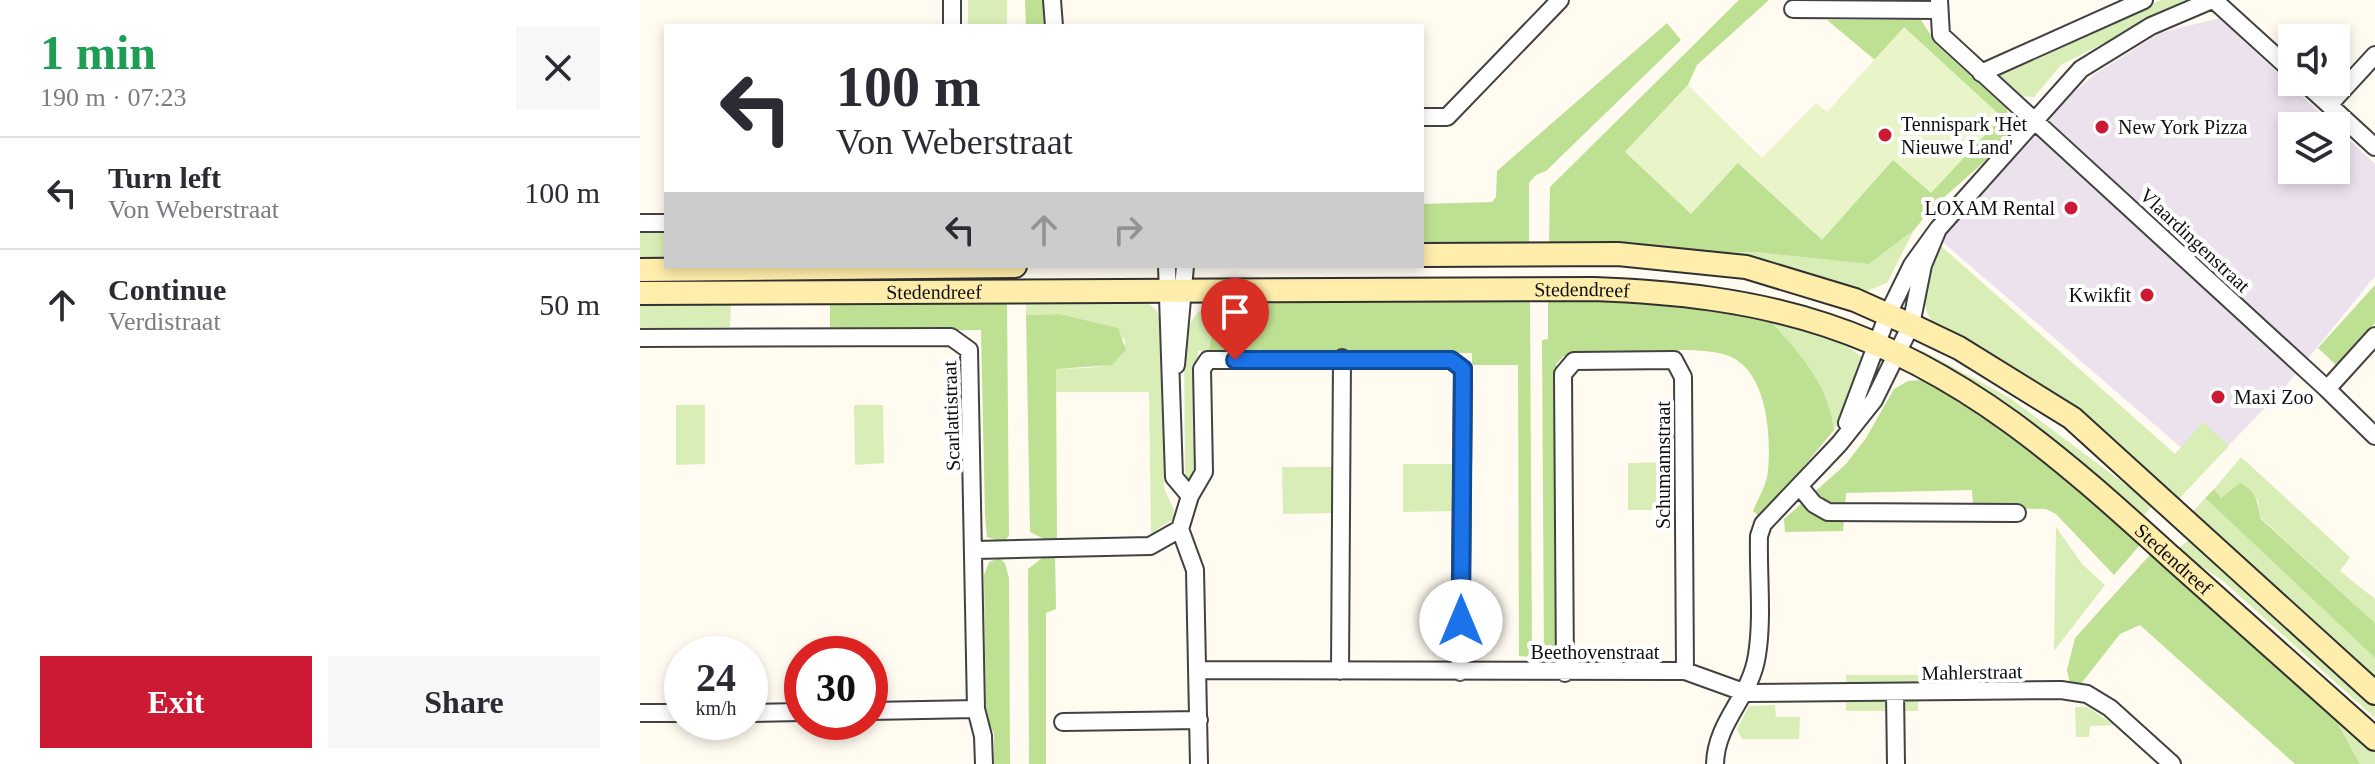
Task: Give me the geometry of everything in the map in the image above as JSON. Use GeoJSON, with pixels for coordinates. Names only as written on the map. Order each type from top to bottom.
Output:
{"type":"FeatureCollection","features":[{"type":"Feature","properties":{"kind":"main road","name":"Stedendreef"},"geometry":{"type":"LineString","coordinates":[[1424,255],[1618,254],[1720,264],[1788,278],[1888,314],[2038,394],[2072,418],[2375,693]]}},
{"type":"Feature","properties":{"kind":"main road","name":"Stedendreef"},"geometry":{"type":"LineString","coordinates":[[640,270],[828,268]]}},
{"type":"Feature","properties":{"kind":"main road","name":"Stedendreef"},"geometry":{"type":"LineString","coordinates":[[640,293],[1594,289],[1676,293],[1730,300],[1780,312],[1829,326],[1897,356],[2002,413],[2137,526],[2375,739]]}},
{"type":"Feature","properties":{"kind":"street"},"geometry":{"type":"LineString","coordinates":[[952,0],[952,24]]}},
{"type":"Feature","properties":{"kind":"street"},"geometry":{"type":"LineString","coordinates":[[1052,0],[1054,24]]}},
{"type":"Feature","properties":{"kind":"street"},"geometry":{"type":"LineString","coordinates":[[1424,117],[1447,117],[1560,0]]}},
{"type":"Feature","properties":{"kind":"street"},"geometry":{"type":"LineString","coordinates":[[1981,73],[2144,0]]}},
{"type":"Feature","properties":{"kind":"street"},"geometry":{"type":"LineString","coordinates":[[1839,444],[1888,314],[1912,265],[1938,229],[2081,69],[2151,26],[2213,0],[2278,58]]}},
{"type":"Feature","properties":{"kind":"street"},"geometry":{"type":"LineString","coordinates":[[1793,9],[1939,5]]}},
{"type":"Feature","properties":{"kind":"street","name":"Vlaardingenstraat"},"geometry":{"type":"LineString","coordinates":[[1939,5],[1941,35],[2375,436]]}},
{"type":"Feature","properties":{"kind":"street"},"geometry":{"type":"LineString","coordinates":[[2329,105],[2375,55]]}},
{"type":"Feature","properties":{"kind":"street"},"geometry":{"type":"LineString","coordinates":[[2319,96],[2375,147]]}},
{"type":"Feature","properties":{"kind":"street"},"geometry":{"type":"LineString","coordinates":[[640,223],[664,223]]}},
{"type":"Feature","properties":{"kind":"street"},"geometry":{"type":"LineString","coordinates":[[1715,764],[1716,744],[1725,719],[1746,693],[1757,655],[1759,536],[1763,524],[1839,444],[1874,400],[1911,325],[1923,265],[1938,229]]}},
{"type":"Feature","properties":{"kind":"street"},"geometry":{"type":"LineString","coordinates":[[1168,268],[1175,290],[1172,395],[1174,477],[1190,496]]}},
{"type":"Feature","properties":{"kind":"street"},"geometry":{"type":"LineString","coordinates":[[1175,290],[1184,268]]}},
{"type":"Feature","properties":{"kind":"street"},"geometry":{"type":"LineString","coordinates":[[2327,389],[2375,336]]}},
{"type":"Feature","properties":{"kind":"street","name":"Scarlattistraat"},"geometry":{"type":"LineString","coordinates":[[640,338],[951,337],[969,350],[976,709],[983,736],[984,764]]}},
{"type":"Feature","properties":{"kind":"street"},"geometry":{"type":"LineString","coordinates":[[1340,671],[1342,358]]}},
{"type":"Feature","properties":{"kind":"street"},"geometry":{"type":"LineString","coordinates":[[1199,764],[1200,670],[1195,570],[1180,529],[1190,496],[1204,472],[1202,369],[1208,360],[1451,360],[1463,369],[1460,672]]}},
{"type":"Feature","properties":{"kind":"street","name":"Schumannstraat"},"geometry":{"type":"LineString","coordinates":[[1565,673],[1563,374],[1574,361],[1674,360],[1683,377],[1685,671]]}},
{"type":"Feature","properties":{"kind":"street"},"geometry":{"type":"LineString","coordinates":[[1800,487],[1814,504],[1828,512],[2017,513]]}},
{"type":"Feature","properties":{"kind":"street"},"geometry":{"type":"LineString","coordinates":[[975,550],[1150,546],[1180,529]]}},
{"type":"Feature","properties":{"kind":"street","name":"Beethovenstraat"},"geometry":{"type":"LineString","coordinates":[[1200,670],[1685,671],[1746,693]]}},
{"type":"Feature","properties":{"kind":"street","name":"Mahlerstraat"},"geometry":{"type":"LineString","coordinates":[[1746,693],[2061,690],[2087,694],[2110,708],[2172,764]]}},
{"type":"Feature","properties":{"kind":"street"},"geometry":{"type":"LineString","coordinates":[[1895,693],[1896,764]]}},
{"type":"Feature","properties":{"kind":"street"},"geometry":{"type":"LineString","coordinates":[[888,711],[976,709]]}},
{"type":"Feature","properties":{"kind":"street"},"geometry":{"type":"LineString","coordinates":[[640,713],[664,713]]}},
{"type":"Feature","properties":{"kind":"street"},"geometry":{"type":"LineString","coordinates":[[1063,722],[1199,720]]}},
{"type":"Feature","properties":{"kind":"shaded area"},"geometry":{"type":"Polygon","coordinates":[[[2219,18],[2278,73],[2278,96],[2302,96],[2319,112],[2278,112],[2278,184],[2350,184],[2350,141],[2375,164],[2375,276],[2285,387],[2206,469],[1939,239],[2023,137],[2095,74],[2160,33],[2219,18]]]}},
{"type":"Feature","properties":{"kind":"green space"},"geometry":{"type":"Polygon","coordinates":[[[968,0],[1007,0],[1007,24],[968,24],[968,0]]]}},
{"type":"Feature","properties":{"kind":"green space"},"geometry":{"type":"Polygon","coordinates":[[[1025,0],[1045,0],[1045,24],[1026,24],[1025,0]]]}},
{"type":"Feature","properties":{"kind":"green space"},"geometry":{"type":"Polygon","coordinates":[[[1739,0],[1769,0],[1697,65],[1688,85],[1625,152],[1738,163],[1822,239],[1893,159],[1905,28],[1875,60],[1827,20],[1921,20],[1938,46],[2007,109],[2011,138],[1932,208],[1914,230],[1869,264],[1755,252],[1699,252],[1632,242],[1549,243],[1550,187],[1739,0]]]}},
{"type":"Feature","properties":{"kind":"green space"},"geometry":{"type":"Polygon","coordinates":[[[2161,0],[2188,0],[2061,65],[2034,97],[2017,96],[1993,75],[2161,0]]]}},
{"type":"Feature","properties":{"kind":"green space"},"geometry":{"type":"Polygon","coordinates":[[[1667,23],[1681,40],[1546,171],[1536,175],[1529,183],[1529,245],[1424,245],[1424,204],[1492,202],[1496,197],[1497,171],[1667,23]]]}},
{"type":"Feature","properties":{"kind":"green space","name":"Tennispark 'Het Nieuwe Land'"},"geometry":{"type":"Polygon","coordinates":[[[1904,27],[2002,117],[1931,193],[1893,160],[1822,240],[1738,163],[1691,214],[1625,152],[1688,85],[1762,158],[1816,103],[1827,112],[1904,27]]]}},
{"type":"Feature","properties":{"kind":"green space"},"geometry":{"type":"Polygon","coordinates":[[[640,229],[664,229],[664,260],[640,260],[640,229]]]}},
{"type":"Feature","properties":{"kind":"green space"},"geometry":{"type":"Polygon","coordinates":[[[1914,230],[1887,283],[1859,294],[1699,252],[1755,252],[1869,264],[1914,230]]]}},
{"type":"Feature","properties":{"kind":"green space"},"geometry":{"type":"Polygon","coordinates":[[[1940,245],[2175,454],[2203,422],[2229,446],[2175,503],[1936,327],[1929,317],[1925,297],[1928,276],[1940,245]]]}},
{"type":"Feature","properties":{"kind":"green space"},"geometry":{"type":"Polygon","coordinates":[[[2375,285],[2375,323],[2336,365],[2318,348],[2375,285]]]}},
{"type":"Feature","properties":{"kind":"green space"},"geometry":{"type":"Polygon","coordinates":[[[1291,298],[1230,319],[1214,332],[1208,351],[1198,351],[1200,479],[1191,482],[1185,479],[1184,338],[1191,321],[1201,310],[1226,299],[1291,298]]]}},
{"type":"Feature","properties":{"kind":"green space"},"geometry":{"type":"Polygon","coordinates":[[[1291,298],[1530,298],[1532,657],[1519,656],[1518,365],[1472,365],[1472,353],[1208,351],[1214,332],[1230,319],[1291,298]]]}},
{"type":"Feature","properties":{"kind":"green space"},"geometry":{"type":"Polygon","coordinates":[[[1548,298],[1655,298],[1766,316],[1810,368],[1826,397],[1834,430],[1761,518],[1753,511],[1767,476],[1767,423],[1759,390],[1742,364],[1729,356],[1695,350],[1564,356],[1556,364],[1556,653],[1544,653],[1542,340],[1548,339],[1548,298]]]}},
{"type":"Feature","properties":{"kind":"green space"},"geometry":{"type":"Polygon","coordinates":[[[1007,299],[1009,536],[1003,542],[987,537],[981,330],[839,331],[830,328],[830,302],[1007,299]]]}},
{"type":"Feature","properties":{"kind":"green space"},"geometry":{"type":"Polygon","coordinates":[[[1026,299],[1143,299],[1156,310],[1163,327],[1164,488],[1174,510],[1173,519],[1151,534],[1149,392],[1056,392],[1056,369],[1089,368],[1111,363],[1124,350],[1125,339],[1059,314],[1026,315],[1026,299]]]}},
{"type":"Feature","properties":{"kind":"green space"},"geometry":{"type":"Polygon","coordinates":[[[640,302],[731,302],[730,327],[640,329],[640,302]]]}},
{"type":"Feature","properties":{"kind":"green space"},"geometry":{"type":"Polygon","coordinates":[[[1059,314],[1118,328],[1126,350],[1112,365],[1056,369],[1057,539],[1044,539],[1030,532],[1026,315],[1059,314]]]}},
{"type":"Feature","properties":{"kind":"green space"},"geometry":{"type":"Polygon","coordinates":[[[1766,316],[1835,338],[1861,356],[1859,385],[1834,430],[1826,397],[1810,368],[1766,316]]]}},
{"type":"Feature","properties":{"kind":"green space"},"geometry":{"type":"Polygon","coordinates":[[[1923,351],[2010,398],[2153,505],[2141,519],[2057,442],[2005,406],[1920,357],[1923,351]]]}},
{"type":"Feature","properties":{"kind":"green space"},"geometry":{"type":"Polygon","coordinates":[[[1921,380],[1984,410],[2145,539],[2114,575],[2056,514],[2046,509],[1973,508],[1972,490],[1846,493],[1843,531],[1785,532],[1784,519],[1846,464],[1866,438],[1894,389],[1908,381],[1921,380]]]}},
{"type":"Feature","properties":{"kind":"green space"},"geometry":{"type":"Polygon","coordinates":[[[676,405],[705,405],[705,464],[676,465],[676,405]]]}},
{"type":"Feature","properties":{"kind":"green space"},"geometry":{"type":"Polygon","coordinates":[[[854,405],[883,405],[884,463],[855,465],[854,405]]]}},
{"type":"Feature","properties":{"kind":"green space"},"geometry":{"type":"Polygon","coordinates":[[[2241,457],[2350,557],[2340,571],[2375,599],[2375,623],[2260,517],[2258,501],[2240,484],[2221,498],[2214,489],[2241,457]]]}},
{"type":"Feature","properties":{"kind":"green space"},"geometry":{"type":"Polygon","coordinates":[[[1675,462],[1676,510],[1628,510],[1628,463],[1675,462]]]}},
{"type":"Feature","properties":{"kind":"green space"},"geometry":{"type":"Polygon","coordinates":[[[1403,464],[1454,464],[1453,511],[1403,512],[1403,464]]]}},
{"type":"Feature","properties":{"kind":"green space"},"geometry":{"type":"Polygon","coordinates":[[[1282,467],[1334,467],[1334,513],[1283,514],[1282,467]]]}},
{"type":"Feature","properties":{"kind":"green space"},"geometry":{"type":"Polygon","coordinates":[[[2240,483],[2255,498],[2260,518],[2375,623],[2375,658],[2205,498],[2214,489],[2221,498],[2240,483]]]}},
{"type":"Feature","properties":{"kind":"green space"},"geometry":{"type":"Polygon","coordinates":[[[2205,498],[2375,658],[2375,684],[2190,515],[2205,498]]]}},
{"type":"Feature","properties":{"kind":"green space"},"geometry":{"type":"Polygon","coordinates":[[[2056,527],[2082,564],[2105,585],[2054,651],[2056,527]]]}},
{"type":"Feature","properties":{"kind":"green space"},"geometry":{"type":"Polygon","coordinates":[[[2190,539],[2375,705],[2375,718],[2223,581],[2177,550],[2190,539]]]}},
{"type":"Feature","properties":{"kind":"green space"},"geometry":{"type":"Polygon","coordinates":[[[2156,548],[2327,704],[2360,764],[2295,764],[2140,625],[2120,634],[2080,685],[2070,684],[2067,670],[2075,638],[2156,548]]]}},
{"type":"Feature","properties":{"kind":"green space"},"geometry":{"type":"Polygon","coordinates":[[[1046,555],[1055,555],[1056,609],[1046,613],[1046,764],[1029,764],[1028,569],[1046,555]]]}},
{"type":"Feature","properties":{"kind":"green space"},"geometry":{"type":"Polygon","coordinates":[[[999,558],[1005,563],[1009,578],[1010,764],[994,764],[994,733],[986,718],[984,575],[989,562],[999,558]]]}},
{"type":"Feature","properties":{"kind":"green space"},"geometry":{"type":"Polygon","coordinates":[[[1846,675],[1918,675],[1918,711],[1846,711],[1846,675]]]}},
{"type":"Feature","properties":{"kind":"green space"},"geometry":{"type":"Polygon","coordinates":[[[2327,704],[2375,748],[2375,764],[2360,764],[2327,704]]]}},
{"type":"Feature","properties":{"kind":"green space"},"geometry":{"type":"Polygon","coordinates":[[[1775,705],[1776,717],[1800,717],[1799,739],[1742,739],[1737,729],[1749,706],[1775,705]]]}},
{"type":"Feature","properties":{"kind":"green space"},"geometry":{"type":"Polygon","coordinates":[[[2075,707],[2087,707],[2115,725],[2090,726],[2089,737],[2076,737],[2075,707]]]}},
{"type":"Feature","properties":{"kind":"place","name":"New York Pizza"},"geometry":{"type":"Point","coordinates":[2102,127]}},
{"type":"Feature","properties":{"kind":"place","name":"Tennispark 'Het Nieuwe Land'"},"geometry":{"type":"Point","coordinates":[1885,135]}},
{"type":"Feature","properties":{"kind":"place","name":"LOXAM Rental"},"geometry":{"type":"Point","coordinates":[2071,208]}},
{"type":"Feature","properties":{"kind":"place","name":"Kwikfit"},"geometry":{"type":"Point","coordinates":[2147,295]}},
{"type":"Feature","properties":{"kind":"place","name":"Maxi Zoo"},"geometry":{"type":"Point","coordinates":[2218,397]}},
{"type":"Feature","properties":{"kind":"route"},"geometry":{"type":"LineString","coordinates":[[1235,360],[1451,360],[1463,369],[1461,621]]}}]}
